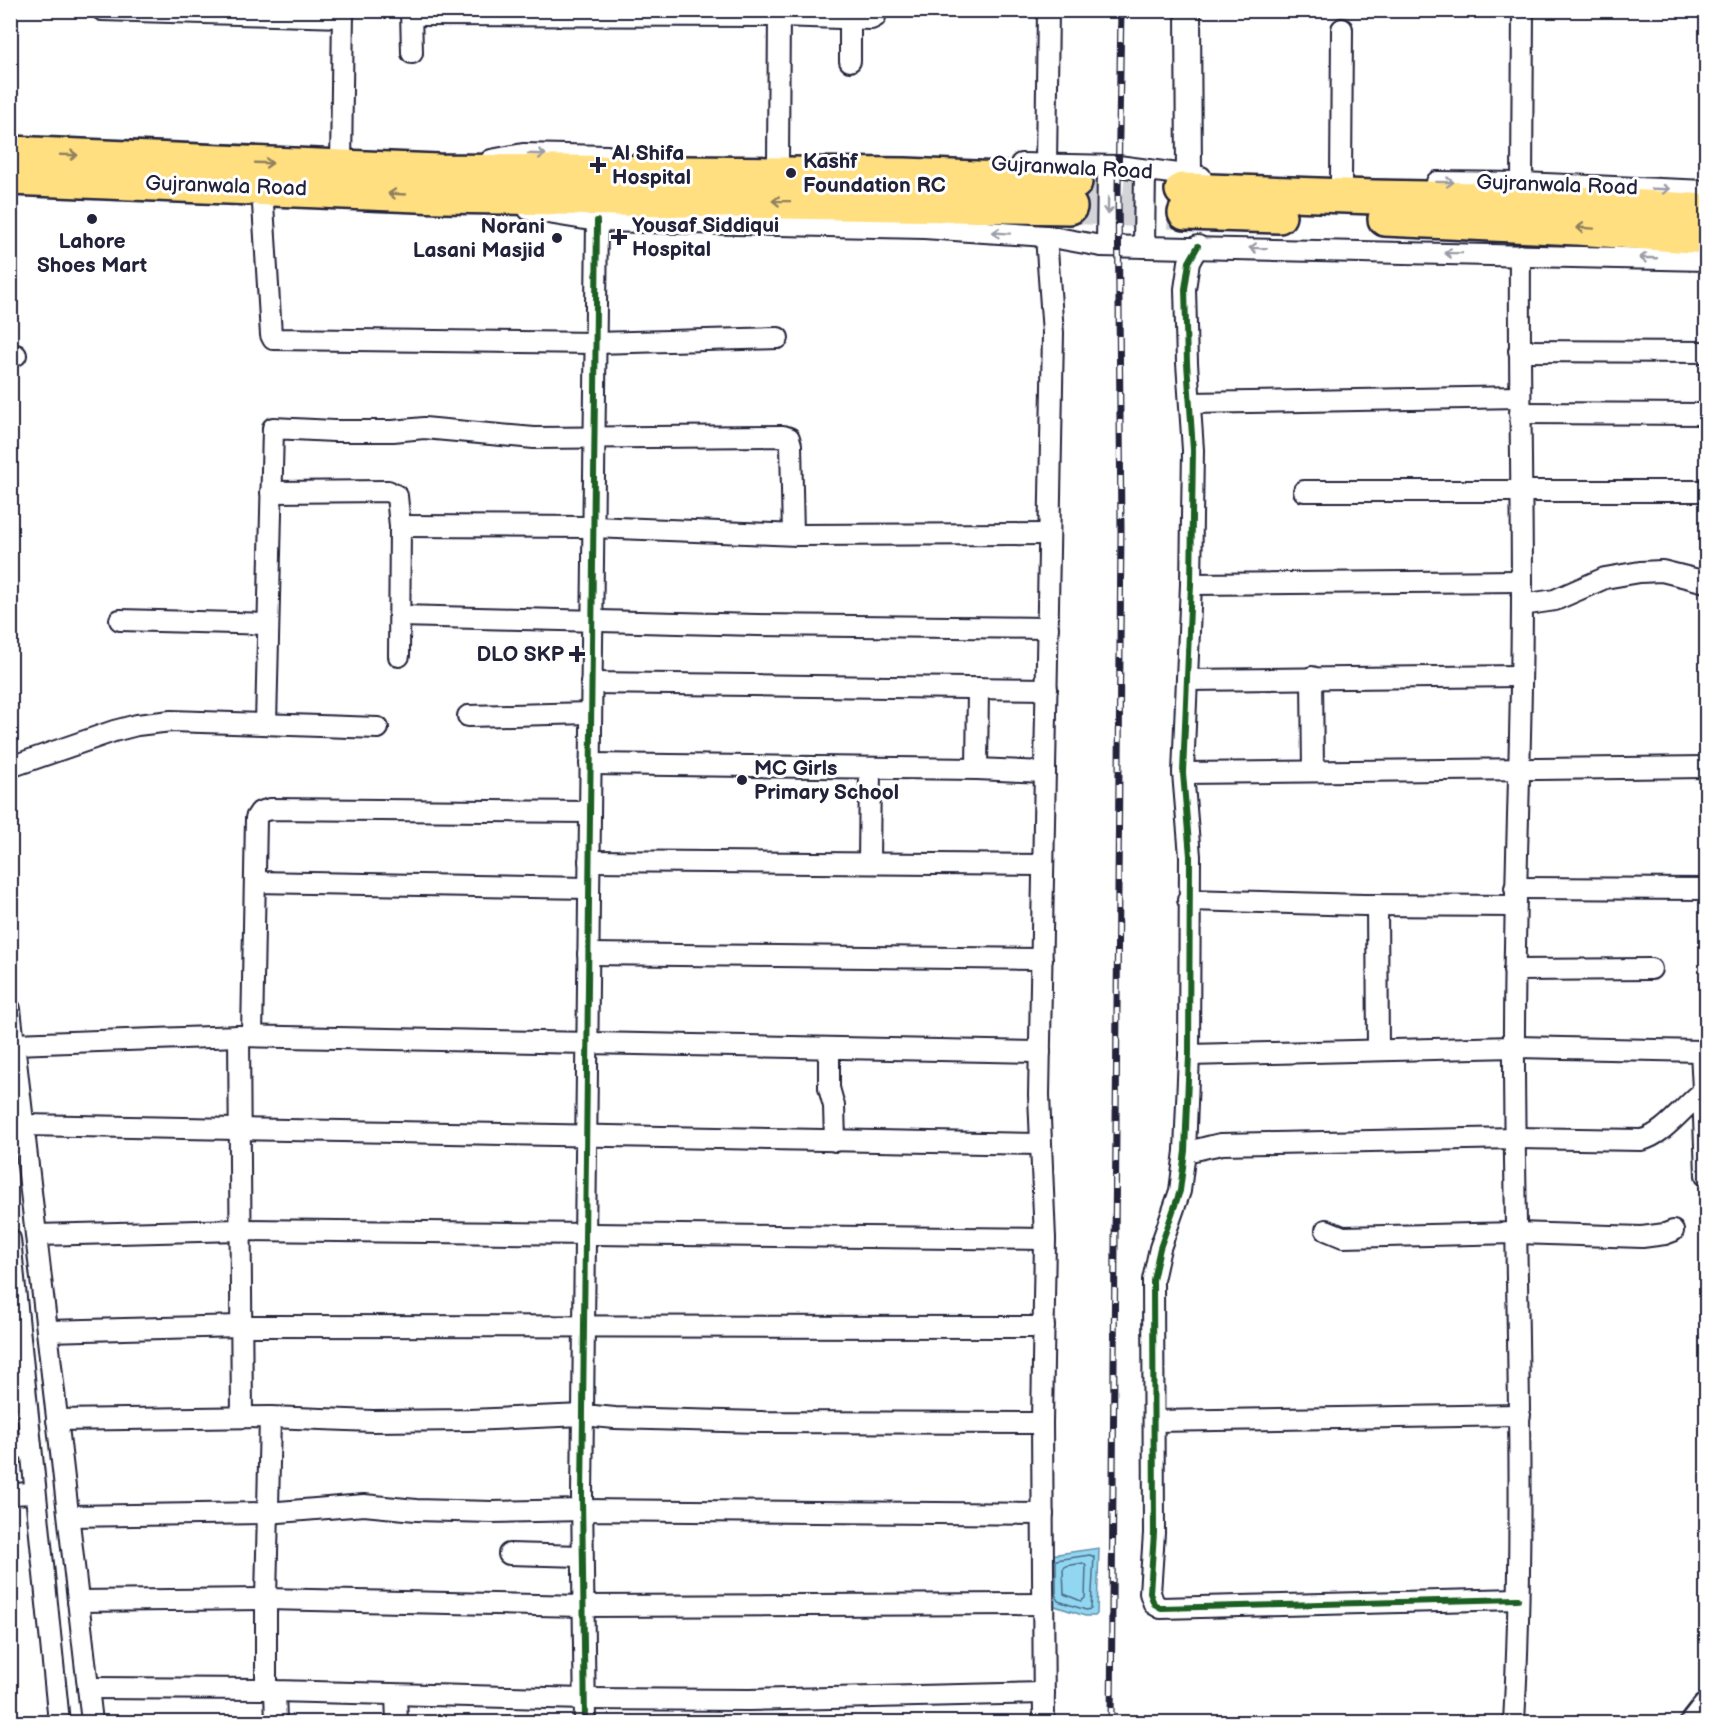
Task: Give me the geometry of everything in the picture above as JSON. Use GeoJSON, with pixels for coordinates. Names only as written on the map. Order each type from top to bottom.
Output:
{"type":"FeatureCollection","features":[{"type":"Feature","properties":{"kind":"highway","name":"Gujranwala Road"},"geometry":{"type":"LineString","coordinates":[[10,153],[341,166],[440,183]]}},
{"type":"Feature","properties":{"kind":"highway","name":"Gujranwala Road"},"geometry":{"type":"LineString","coordinates":[[10,178],[262,188],[440,183],[1072,194]]}},
{"type":"Feature","properties":{"kind":"highway","name":"Gujranwala Road"},"geometry":{"type":"LineString","coordinates":[[1185,193],[1533,200],[1707,212]]}},
{"type":"Feature","properties":{"kind":"highway","name":"Gujranwala Road"},"geometry":{"type":"LineString","coordinates":[[1185,193],[1458,222],[1707,237]]}},
{"type":"Feature","properties":{"kind":"main road"},"geometry":{"type":"LineString","coordinates":[[1695,1722],[1707,1708]]}},
{"type":"Feature","properties":{"kind":"street"},"geometry":{"type":"LineString","coordinates":[[102,10],[343,14],[341,166]]}},
{"type":"Feature","properties":{"kind":"street"},"geometry":{"type":"LineString","coordinates":[[412,53],[411,13],[779,13],[828,14],[873,19],[875,10]]}},
{"type":"Feature","properties":{"kind":"street"},"geometry":{"type":"LineString","coordinates":[[1046,164],[1048,10]]}},
{"type":"Feature","properties":{"kind":"street"},"geometry":{"type":"LineString","coordinates":[[1185,193],[1188,10]]}},
{"type":"Feature","properties":{"kind":"street"},"geometry":{"type":"LineString","coordinates":[[1522,183],[1523,10]]}},
{"type":"Feature","properties":{"kind":"street"},"geometry":{"type":"LineString","coordinates":[[778,162],[779,13]]}},
{"type":"Feature","properties":{"kind":"street"},"geometry":{"type":"LineString","coordinates":[[850,18],[850,61]]}},
{"type":"Feature","properties":{"kind":"street"},"geometry":{"type":"LineString","coordinates":[[1341,181],[1342,29]]}},
{"type":"Feature","properties":{"kind":"street","name":"Gujranwala Road"},"geometry":{"type":"LineString","coordinates":[[440,183],[523,154],[778,162],[1108,166],[1145,170],[1185,193],[1341,181],[1522,183],[1707,191]]}},
{"type":"Feature","properties":{"kind":"street"},"geometry":{"type":"LineString","coordinates":[[1107,246],[1108,166]]}},
{"type":"Feature","properties":{"kind":"street"},"geometry":{"type":"LineString","coordinates":[[1144,246],[1145,170]]}},
{"type":"Feature","properties":{"kind":"street","name":"Gujranwala Road"},"geometry":{"type":"LineString","coordinates":[[440,183],[597,221],[924,228],[1046,236],[1107,246],[1198,246],[1707,260]]}},
{"type":"Feature","properties":{"kind":"street"},"geometry":{"type":"LineString","coordinates":[[262,188],[273,339],[595,343],[778,338]]}},
{"type":"Feature","properties":{"kind":"street"},"geometry":{"type":"LineString","coordinates":[[585,1722],[582,1510],[597,221]]}},
{"type":"Feature","properties":{"kind":"street"},"geometry":{"type":"LineString","coordinates":[[1044,1722],[1042,1423],[1045,1239],[1040,1144],[1040,1052],[1053,333],[1046,236]]}},
{"type":"Feature","properties":{"kind":"street"},"geometry":{"type":"LineString","coordinates":[[1198,246],[1189,262],[1185,289],[1193,450],[1191,584],[1183,773],[1184,801],[1189,832],[1189,1054],[1185,1151],[1180,1191],[1160,1248],[1153,1280],[1154,1533],[1150,1593],[1154,1604],[1161,1608],[1518,1599]]}},
{"type":"Feature","properties":{"kind":"street"},"geometry":{"type":"LineString","coordinates":[[1514,1722],[1520,1540],[1514,969],[1522,605],[1520,255]]}},
{"type":"Feature","properties":{"kind":"street"},"geometry":{"type":"LineString","coordinates":[[1519,351],[1707,352]]}},
{"type":"Feature","properties":{"kind":"street"},"geometry":{"type":"LineString","coordinates":[[1191,403],[1520,405],[1707,414]]}},
{"type":"Feature","properties":{"kind":"street"},"geometry":{"type":"LineString","coordinates":[[266,724],[273,428],[393,431],[424,428],[534,438],[786,437],[792,449],[793,534]]}},
{"type":"Feature","properties":{"kind":"street"},"geometry":{"type":"LineString","coordinates":[[271,492],[388,491],[394,494],[398,500],[400,526],[399,656]]}},
{"type":"Feature","properties":{"kind":"street"},"geometry":{"type":"LineString","coordinates":[[1304,491],[1707,491]]}},
{"type":"Feature","properties":{"kind":"street"},"geometry":{"type":"LineString","coordinates":[[400,526],[592,527],[793,534],[1049,534]]}},
{"type":"Feature","properties":{"kind":"street"},"geometry":{"type":"LineString","coordinates":[[1522,605],[1555,600],[1605,578],[1640,572],[1662,571],[1707,582]]}},
{"type":"Feature","properties":{"kind":"street"},"geometry":{"type":"LineString","coordinates":[[1191,584],[1522,581]]}},
{"type":"Feature","properties":{"kind":"street"},"geometry":{"type":"LineString","coordinates":[[400,616],[1048,628]]}},
{"type":"Feature","properties":{"kind":"street"},"geometry":{"type":"LineString","coordinates":[[120,620],[268,624]]}},
{"type":"Feature","properties":{"kind":"street"},"geometry":{"type":"LineString","coordinates":[[1187,680],[1520,676]]}},
{"type":"Feature","properties":{"kind":"street"},"geometry":{"type":"LineString","coordinates":[[1312,677],[1313,771]]}},
{"type":"Feature","properties":{"kind":"street"},"geometry":{"type":"LineString","coordinates":[[591,683],[1047,689]]}},
{"type":"Feature","properties":{"kind":"street"},"geometry":{"type":"LineString","coordinates":[[977,769],[978,688]]}},
{"type":"Feature","properties":{"kind":"street"},"geometry":{"type":"LineString","coordinates":[[468,716],[591,713]]}},
{"type":"Feature","properties":{"kind":"street"},"geometry":{"type":"LineString","coordinates":[[10,767],[114,730],[171,721],[378,728]]}},
{"type":"Feature","properties":{"kind":"street"},"geometry":{"type":"LineString","coordinates":[[590,765],[977,769],[1045,772]]}},
{"type":"Feature","properties":{"kind":"street"},"geometry":{"type":"LineString","coordinates":[[1183,773],[1707,767]]}},
{"type":"Feature","properties":{"kind":"street"},"geometry":{"type":"LineString","coordinates":[[869,864],[870,768]]}},
{"type":"Feature","properties":{"kind":"street"},"geometry":{"type":"LineString","coordinates":[[242,1417],[239,1129],[258,814],[264,810],[589,812]]}},
{"type":"Feature","properties":{"kind":"street"},"geometry":{"type":"LineString","coordinates":[[589,861],[1043,865]]}},
{"type":"Feature","properties":{"kind":"street"},"geometry":{"type":"LineString","coordinates":[[255,882],[589,888]]}},
{"type":"Feature","properties":{"kind":"street"},"geometry":{"type":"LineString","coordinates":[[1188,900],[1377,905],[1707,889]]}},
{"type":"Feature","properties":{"kind":"street"},"geometry":{"type":"LineString","coordinates":[[1377,905],[1378,1050]]}},
{"type":"Feature","properties":{"kind":"street"},"geometry":{"type":"LineString","coordinates":[[588,954],[1042,959]]}},
{"type":"Feature","properties":{"kind":"street"},"geometry":{"type":"LineString","coordinates":[[1514,969],[1650,969]]}},
{"type":"Feature","properties":{"kind":"street"},"geometry":{"type":"LineString","coordinates":[[10,1009],[92,1722]]}},
{"type":"Feature","properties":{"kind":"street"},"geometry":{"type":"LineString","coordinates":[[14,1044],[246,1036],[1040,1052]]}},
{"type":"Feature","properties":{"kind":"street"},"geometry":{"type":"LineString","coordinates":[[1189,1054],[1514,1047],[1704,1050],[1703,1090],[1707,1174]]}},
{"type":"Feature","properties":{"kind":"street"},"geometry":{"type":"LineString","coordinates":[[829,1048],[829,1088],[834,1106],[835,1141]]}},
{"type":"Feature","properties":{"kind":"street"},"geometry":{"type":"LineString","coordinates":[[1185,1151],[1199,1151],[1208,1146],[1222,1144],[1515,1138],[1633,1141],[1648,1139],[1659,1132],[1703,1090]]}},
{"type":"Feature","properties":{"kind":"street"},"geometry":{"type":"LineString","coordinates":[[24,1125],[1040,1144]]}},
{"type":"Feature","properties":{"kind":"street"},"geometry":{"type":"LineString","coordinates":[[36,1235],[240,1230],[1045,1239]]}},
{"type":"Feature","properties":{"kind":"street"},"geometry":{"type":"LineString","coordinates":[[1326,1230],[1343,1237],[1516,1233],[1642,1237],[1673,1231]]}},
{"type":"Feature","properties":{"kind":"street"},"geometry":{"type":"LineString","coordinates":[[10,1239],[14,1308],[31,1447],[58,1722]]}},
{"type":"Feature","properties":{"kind":"street"},"geometry":{"type":"LineString","coordinates":[[47,1331],[241,1326],[1044,1328]]}},
{"type":"Feature","properties":{"kind":"street"},"geometry":{"type":"LineString","coordinates":[[57,1420],[270,1417],[397,1421],[583,1414],[615,1418],[760,1422],[1042,1423]]}},
{"type":"Feature","properties":{"kind":"street"},"geometry":{"type":"LineString","coordinates":[[1154,1421],[1520,1415]]}},
{"type":"Feature","properties":{"kind":"street"},"geometry":{"type":"LineString","coordinates":[[270,1417],[266,1599],[271,1690],[276,1722]]}},
{"type":"Feature","properties":{"kind":"street"},"geometry":{"type":"LineString","coordinates":[[10,1448],[31,1447]]}},
{"type":"Feature","properties":{"kind":"street"},"geometry":{"type":"LineString","coordinates":[[10,1494],[34,1493]]}},
{"type":"Feature","properties":{"kind":"street"},"geometry":{"type":"LineString","coordinates":[[69,1516],[267,1513],[364,1505],[416,1510],[492,1512],[582,1510],[1043,1514]]}},
{"type":"Feature","properties":{"kind":"street"},"geometry":{"type":"LineString","coordinates":[[509,1554],[582,1557]]}},
{"type":"Feature","properties":{"kind":"street"},"geometry":{"type":"LineString","coordinates":[[78,1601],[266,1599],[583,1606],[1043,1604]]}},
{"type":"Feature","properties":{"kind":"street"},"geometry":{"type":"LineString","coordinates":[[88,1688],[271,1690],[584,1699],[749,1700],[1044,1693]]}},
{"type":"Feature","properties":{"kind":"street"},"geometry":{"type":"LineString","coordinates":[[396,1695],[397,1722]]}},
{"type":"Feature","properties":{"kind":"water"},"geometry":{"type":"Polygon","coordinates":[[[1099,1548],[1097,1614],[1085,1616],[1051,1603],[1051,1555],[1099,1548]]]}},
{"type":"Feature","properties":{"kind":"tunnel"},"geometry":{"type":"LineString","coordinates":[[1075,182],[1182,190]]}},
{"type":"Feature","properties":{"kind":"tunnel"},"geometry":{"type":"LineString","coordinates":[[1070,207],[1185,213]]}},
{"type":"Feature","properties":{"kind":"railway"},"geometry":{"type":"LineString","coordinates":[[1111,1722],[1121,529],[1118,190],[1121,10]]}},
{"type":"Feature","properties":{"kind":"cycle path"},"geometry":{"type":"LineString","coordinates":[[585,1722],[582,1496],[597,221]]}},
{"type":"Feature","properties":{"kind":"cycle path"},"geometry":{"type":"LineString","coordinates":[[1198,246],[1189,262],[1185,289],[1193,450],[1191,584],[1183,773],[1190,856],[1189,1055],[1185,1151],[1180,1191],[1160,1248],[1153,1280],[1154,1533],[1150,1593],[1154,1604],[1161,1608],[1518,1599]]}},
{"type":"Feature","properties":{"kind":"place","name":"Al Shifa Hospital"},"geometry":{"type":"Point","coordinates":[598,165]}},
{"type":"Feature","properties":{"kind":"place","name":"Kashf Foundation RC"},"geometry":{"type":"Point","coordinates":[791,173]}},
{"type":"Feature","properties":{"kind":"place","name":"Lahore Shoes Mart"},"geometry":{"type":"Point","coordinates":[92,219]}},
{"type":"Feature","properties":{"kind":"place","name":"Yousaf Siddiqui Hospital"},"geometry":{"type":"Point","coordinates":[619,237]}},
{"type":"Feature","properties":{"kind":"place","name":"Norani Lasani Masjid"},"geometry":{"type":"Point","coordinates":[557,238]}},
{"type":"Feature","properties":{"kind":"place","name":"DLO SKP"},"geometry":{"type":"Point","coordinates":[577,654]}},
{"type":"Feature","properties":{"kind":"place","name":"MC Girls Primary School"},"geometry":{"type":"Point","coordinates":[742,780]}}]}
